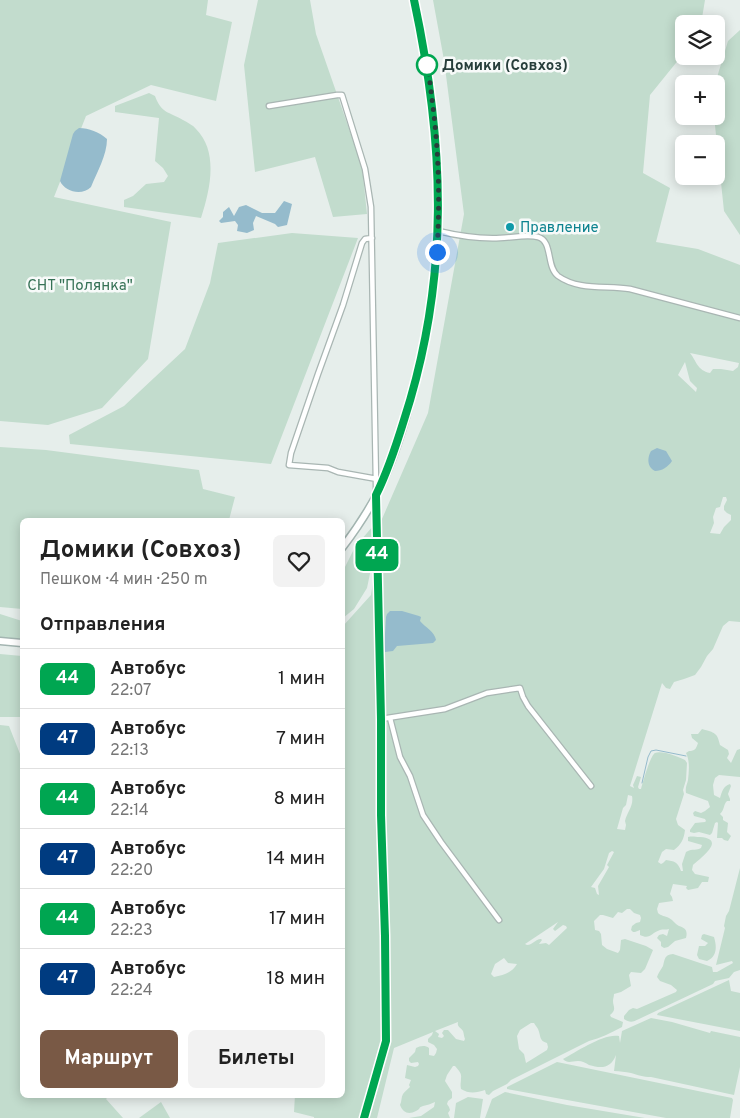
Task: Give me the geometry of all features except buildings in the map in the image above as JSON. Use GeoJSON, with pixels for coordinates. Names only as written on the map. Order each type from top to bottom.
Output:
{"type":"FeatureCollection","features":[{"type":"Feature","properties":{"kind":"street"},"geometry":{"type":"LineString","coordinates":[[380,480],[390,464],[411,400],[424,349],[435,279],[438,231],[438,171],[435,130],[428,70],[414,0]]}},
{"type":"Feature","properties":{"kind":"street"},"geometry":{"type":"LineString","coordinates":[[269,106],[337,95],[342,96],[367,177],[372,207],[380,480],[376,495],[345,544]]}},
{"type":"Feature","properties":{"kind":"street"},"geometry":{"type":"LineString","coordinates":[[438,231],[479,238],[523,236],[541,238],[548,248],[554,273],[570,282],[580,286],[630,289],[740,318]]}},
{"type":"Feature","properties":{"kind":"street"},"geometry":{"type":"LineString","coordinates":[[372,238],[365,239],[362,243],[343,305],[291,453],[289,465],[328,468],[346,474],[380,480]]}},
{"type":"Feature","properties":{"kind":"street"},"geometry":{"type":"LineString","coordinates":[[364,1118],[386,1041],[376,495]]}},
{"type":"Feature","properties":{"kind":"street"},"geometry":{"type":"LineString","coordinates":[[0,641],[20,643]]}},
{"type":"Feature","properties":{"kind":"street"},"geometry":{"type":"LineString","coordinates":[[381,719],[445,709],[487,693],[520,688],[528,706],[591,786]]}},
{"type":"Feature","properties":{"kind":"street"},"geometry":{"type":"LineString","coordinates":[[390,718],[400,757],[410,776],[423,815],[499,920]]}},
{"type":"Feature","properties":{"kind":"green space","name":"СНТ \"Полянка\""},"geometry":{"type":"Polygon","coordinates":[[[0,0],[208,0],[206,15],[232,22],[216,101],[151,85],[86,116],[54,197],[171,222],[148,359],[102,408],[48,425],[0,421],[0,0]]]}},
{"type":"Feature","properties":{"kind":"green space"},"geometry":{"type":"Polygon","coordinates":[[[258,0],[310,0],[316,34],[362,166],[367,214],[333,217],[315,157],[255,172],[244,65],[258,0]]]}},
{"type":"Feature","properties":{"kind":"green space"},"geometry":{"type":"Polygon","coordinates":[[[433,0],[705,0],[702,15],[675,15],[675,64],[650,95],[643,173],[670,188],[656,242],[698,249],[740,265],[740,622],[729,621],[723,626],[713,649],[695,675],[674,682],[670,689],[666,688],[662,683],[630,786],[634,788],[633,785],[637,776],[641,777],[638,787],[641,789],[649,764],[655,753],[666,753],[685,760],[687,763],[684,794],[676,819],[678,825],[685,830],[684,836],[674,850],[666,849],[662,852],[658,862],[661,864],[666,860],[673,862],[683,871],[682,864],[686,852],[699,849],[702,845],[688,841],[688,837],[708,838],[712,845],[710,849],[693,865],[692,870],[695,874],[709,877],[708,882],[702,882],[698,888],[688,890],[687,886],[673,884],[670,894],[673,901],[659,903],[658,913],[684,929],[687,935],[686,938],[675,941],[668,947],[664,948],[661,946],[661,942],[657,938],[663,934],[667,936],[669,929],[657,931],[646,937],[640,935],[640,930],[633,932],[631,930],[632,926],[640,922],[641,918],[640,915],[630,909],[622,913],[618,912],[613,918],[600,915],[594,921],[595,930],[601,934],[602,945],[607,949],[618,953],[621,940],[625,939],[653,950],[645,969],[641,973],[631,972],[629,975],[631,986],[614,994],[614,1010],[610,1015],[623,1022],[622,1027],[589,1041],[511,1080],[489,1095],[486,1094],[485,1090],[467,1092],[461,1089],[460,1072],[453,1066],[445,1081],[452,1092],[452,1098],[447,1104],[450,1110],[448,1113],[450,1118],[409,1118],[421,1116],[434,1107],[435,1102],[409,1113],[403,1110],[400,1105],[403,1094],[410,1087],[411,1080],[405,1078],[407,1065],[415,1067],[419,1064],[418,1062],[411,1063],[409,1058],[416,1048],[421,1046],[429,1048],[429,1055],[434,1056],[436,1053],[437,1049],[428,1042],[433,1032],[394,1048],[377,1118],[314,1118],[294,1112],[295,1098],[345,1098],[345,624],[371,595],[382,519],[428,413],[464,214],[444,60],[433,0]],[[690,353],[700,368],[710,373],[713,369],[733,371],[738,367],[739,363],[690,353]],[[685,362],[678,375],[696,392],[697,388],[690,381],[685,362]],[[723,497],[720,507],[716,508],[713,517],[714,523],[710,533],[720,534],[731,520],[731,515],[724,510],[727,500],[726,497],[723,497]],[[628,795],[617,829],[625,830],[625,821],[632,800],[632,796],[628,795]],[[614,852],[609,853],[604,869],[591,887],[595,888],[599,895],[598,886],[609,867],[607,865],[614,852]],[[558,922],[525,944],[531,944],[541,939],[539,944],[546,943],[549,945],[567,928],[563,925],[555,931],[553,929],[558,922]],[[504,958],[495,964],[491,974],[494,977],[510,972],[517,964],[508,963],[504,958]],[[458,1022],[435,1031],[439,1034],[438,1037],[442,1038],[444,1030],[448,1030],[456,1039],[464,1041],[465,1039],[463,1031],[458,1026],[458,1022]],[[534,1023],[520,1030],[517,1036],[519,1049],[524,1054],[526,1063],[547,1050],[547,1043],[541,1040],[534,1023]]]}},
{"type":"Feature","properties":{"kind":"green space"},"geometry":{"type":"Polygon","coordinates":[[[740,30],[740,235],[724,211],[721,185],[725,185],[725,135],[716,135],[715,125],[725,125],[725,75],[718,75],[721,65],[725,65],[725,51],[728,41],[740,30]]]}},
{"type":"Feature","properties":{"kind":"green space"},"geometry":{"type":"Polygon","coordinates":[[[149,93],[155,96],[163,109],[195,128],[203,138],[208,149],[210,160],[209,184],[201,218],[124,207],[124,200],[133,196],[146,184],[164,182],[168,176],[155,161],[159,118],[115,112],[115,106],[149,93]]]}},
{"type":"Feature","properties":{"kind":"green space"},"geometry":{"type":"Polygon","coordinates":[[[292,233],[358,238],[271,464],[70,444],[69,435],[124,406],[185,349],[210,283],[218,243],[292,233]]]}},
{"type":"Feature","properties":{"kind":"green space"},"geometry":{"type":"Polygon","coordinates":[[[0,447],[46,450],[199,470],[203,489],[235,497],[230,518],[20,518],[20,609],[0,607],[0,447]]]}},
{"type":"Feature","properties":{"kind":"green space"},"geometry":{"type":"Polygon","coordinates":[[[373,526],[372,564],[367,588],[354,609],[345,616],[345,567],[355,547],[373,526]]]}},
{"type":"Feature","properties":{"kind":"green space"},"geometry":{"type":"Polygon","coordinates":[[[0,614],[20,620],[20,639],[0,637],[0,614]]]}},
{"type":"Feature","properties":{"kind":"green space"},"geometry":{"type":"Polygon","coordinates":[[[0,654],[20,656],[20,717],[0,717],[0,654]]]}},
{"type":"Feature","properties":{"kind":"green space"},"geometry":{"type":"Polygon","coordinates":[[[0,725],[9,726],[20,754],[20,1098],[107,1098],[123,1118],[0,1118],[0,725]]]}},
{"type":"Feature","properties":{"kind":"green space"},"geometry":{"type":"Polygon","coordinates":[[[702,729],[713,732],[716,735],[720,745],[728,750],[727,758],[731,763],[737,750],[740,749],[740,777],[719,775],[715,778],[713,785],[714,795],[720,798],[724,788],[730,784],[731,786],[728,794],[730,801],[727,801],[720,814],[723,820],[728,823],[727,832],[731,836],[728,841],[717,838],[717,822],[710,835],[690,832],[695,823],[706,821],[694,816],[693,813],[695,811],[701,813],[710,807],[708,801],[686,793],[689,770],[686,753],[693,751],[698,743],[692,738],[691,734],[698,734],[702,729]]]}},
{"type":"Feature","properties":{"kind":"green space"},"geometry":{"type":"Polygon","coordinates":[[[740,868],[740,970],[734,972],[729,978],[715,981],[713,984],[637,1020],[630,1022],[624,1019],[629,1010],[637,1009],[676,992],[677,990],[671,985],[660,981],[657,977],[668,955],[673,954],[712,967],[713,972],[717,972],[733,963],[732,961],[716,965],[726,916],[740,868]]]}},
{"type":"Feature","properties":{"kind":"green space"},"geometry":{"type":"Polygon","coordinates":[[[704,934],[714,937],[716,944],[713,957],[707,961],[699,959],[697,955],[699,946],[705,946],[708,943],[701,939],[704,934]]]}},
{"type":"Feature","properties":{"kind":"green space"},"geometry":{"type":"Polygon","coordinates":[[[729,980],[731,991],[740,993],[740,1031],[657,1015],[658,1013],[729,980]]]}},
{"type":"Feature","properties":{"kind":"green space"},"geometry":{"type":"Polygon","coordinates":[[[651,1018],[710,1033],[711,1031],[740,1037],[740,1067],[734,1095],[614,1071],[616,1055],[612,1063],[602,1067],[579,1061],[568,1062],[563,1059],[606,1037],[619,1036],[620,1043],[622,1031],[651,1018]]]}},
{"type":"Feature","properties":{"kind":"green space"},"geometry":{"type":"Polygon","coordinates":[[[557,1062],[732,1098],[730,1118],[666,1118],[507,1089],[507,1087],[557,1062]]]}},
{"type":"Feature","properties":{"kind":"green space"},"geometry":{"type":"Polygon","coordinates":[[[505,1092],[645,1118],[485,1118],[492,1099],[505,1092]]]}},
{"type":"Feature","properties":{"kind":"green space"},"geometry":{"type":"Polygon","coordinates":[[[468,1097],[483,1099],[480,1118],[454,1118],[456,1103],[468,1097]]]}},
{"type":"Feature","properties":{"kind":"green space"},"geometry":{"type":"Polygon","coordinates":[[[161,1102],[170,1118],[139,1118],[161,1102]]]}},
{"type":"Feature","properties":{"kind":"water"},"geometry":{"type":"Polygon","coordinates":[[[79,128],[101,134],[107,139],[107,145],[91,187],[87,190],[74,192],[62,185],[60,181],[73,134],[79,128]]]}},
{"type":"Feature","properties":{"kind":"water"},"geometry":{"type":"Polygon","coordinates":[[[284,201],[292,204],[287,225],[278,227],[256,216],[253,223],[254,230],[247,233],[237,231],[238,225],[235,221],[221,223],[219,221],[223,217],[223,212],[229,207],[234,216],[239,207],[246,205],[262,213],[275,213],[284,201]]]}},
{"type":"Feature","properties":{"kind":"water"},"geometry":{"type":"Polygon","coordinates":[[[657,448],[666,451],[672,461],[665,468],[655,471],[650,467],[648,459],[651,451],[657,448]]]}},
{"type":"Feature","properties":{"kind":"water"},"geometry":{"type":"Polygon","coordinates":[[[390,611],[402,611],[421,617],[420,621],[432,632],[436,640],[433,643],[397,646],[393,651],[385,652],[386,617],[390,611]]]}},
{"type":"Feature","properties":{"kind":"waterway"},"geometry":{"type":"LineString","coordinates":[[642,783],[651,751],[656,750],[686,756]]}},
{"type":"Feature","properties":{"kind":"bus line","name":"44"},"geometry":{"type":"LineString","coordinates":[[364,1118],[386,1041],[376,495],[398,440],[411,400],[424,349],[435,279],[438,231],[439,197],[435,130],[428,70],[414,0]]}},
{"type":"Feature","properties":{"kind":"place","name":"Домики (Совхоз)"},"geometry":{"type":"Point","coordinates":[427,65]}},
{"type":"Feature","properties":{"kind":"place","name":"Правление"},"geometry":{"type":"Point","coordinates":[510,227]}},
{"type":"Feature","properties":{"kind":"route"},"geometry":{"type":"LineString","coordinates":[[427,65],[438,171],[437,252]]}}]}
